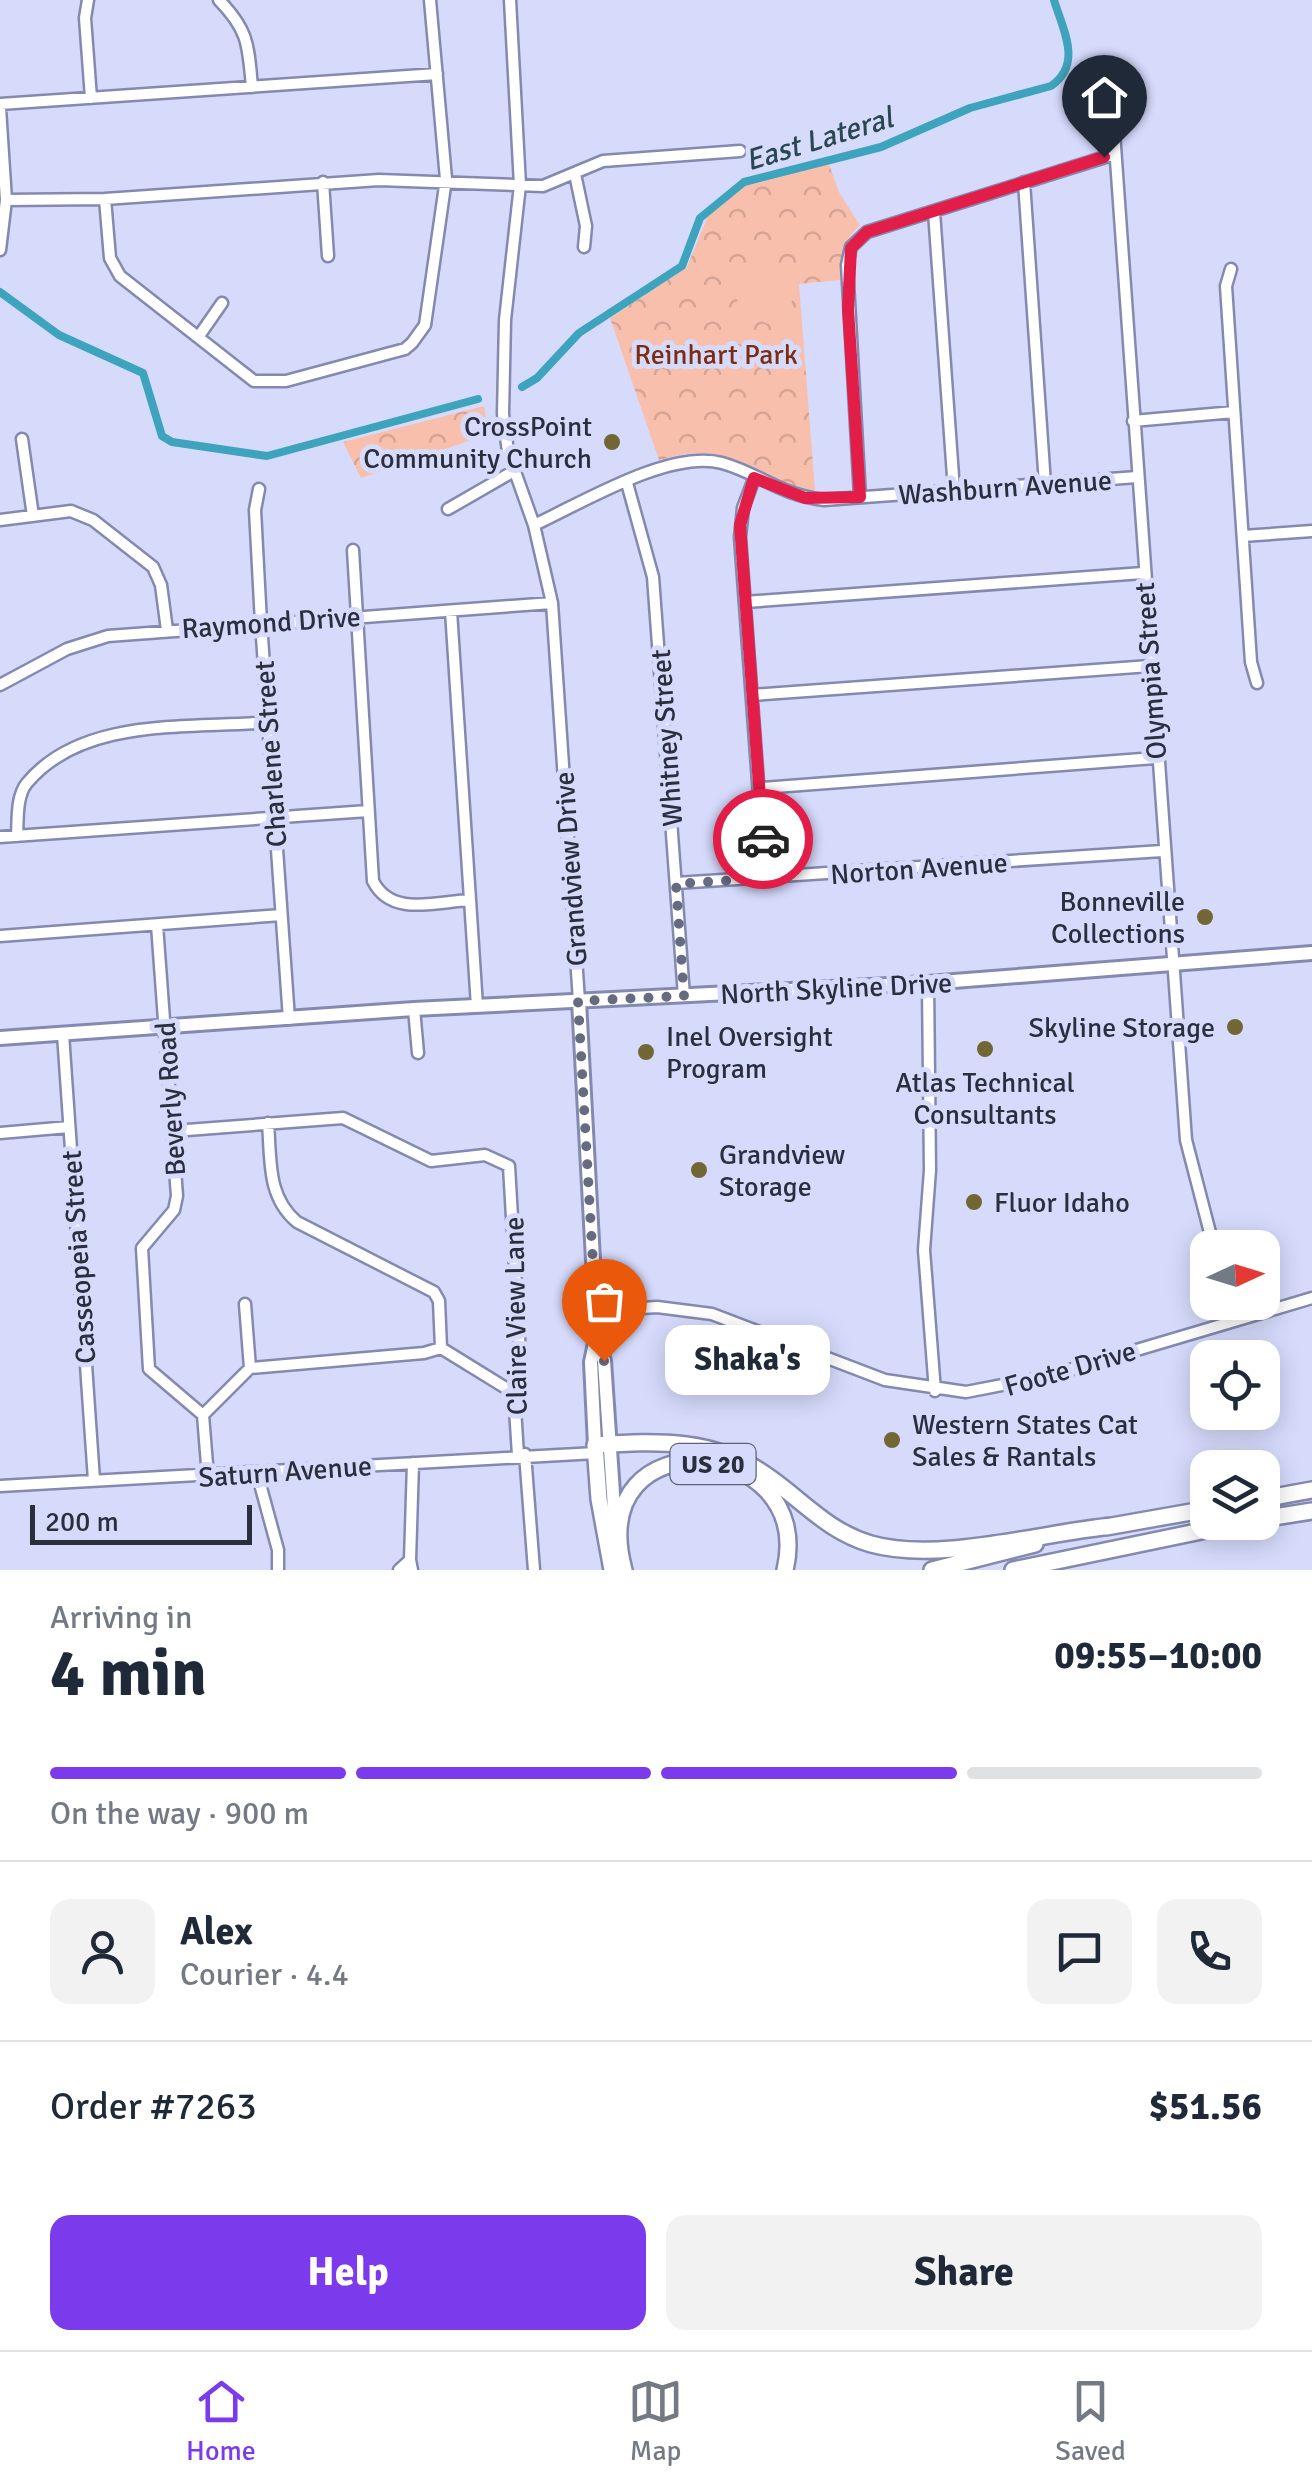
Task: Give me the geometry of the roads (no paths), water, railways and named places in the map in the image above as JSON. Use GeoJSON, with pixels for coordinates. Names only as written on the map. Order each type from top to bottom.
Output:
{"type":"FeatureCollection","features":[{"type":"Feature","properties":{"kind":"highway"},"geometry":{"type":"LineString","coordinates":[[602,1448],[670,1442],[716,1450],[769,1477],[840,1532],[893,1549],[963,1546],[1190,1512]]}},
{"type":"Feature","properties":{"kind":"highway"},"geometry":{"type":"LineString","coordinates":[[602,1448],[681,1451],[726,1462],[751,1476]]}},
{"type":"Feature","properties":{"kind":"highway","name":"Grandview Drive"},"geometry":{"type":"LineString","coordinates":[[602,1448],[601,1516],[612,1570]]}},
{"type":"Feature","properties":{"kind":"highway","name":"US 20"},"geometry":{"type":"LineString","coordinates":[[617,1544],[623,1503],[650,1472],[693,1461],[751,1476],[777,1501],[786,1518],[790,1543],[785,1570]]}},
{"type":"Feature","properties":{"kind":"highway"},"geometry":{"type":"LineString","coordinates":[[1280,1496],[1312,1490]]}},
{"type":"Feature","properties":{"kind":"highway"},"geometry":{"type":"LineString","coordinates":[[1280,1517],[1312,1511]]}},
{"type":"Feature","properties":{"kind":"highway"},"geometry":{"type":"LineString","coordinates":[[932,1570],[1112,1526]]}},
{"type":"Feature","properties":{"kind":"highway"},"geometry":{"type":"LineString","coordinates":[[1013,1570],[1190,1533]]}},
{"type":"Feature","properties":{"kind":"highway","name":"Grandview Drive"},"geometry":{"type":"LineString","coordinates":[[617,1544],[624,1570]]}},
{"type":"Feature","properties":{"kind":"highway"},"geometry":{"type":"LineString","coordinates":[[1034,1570],[1072,1556]]}},
{"type":"Feature","properties":{"kind":"main road","name":"North Skyline Drive"},"geometry":{"type":"LineString","coordinates":[[0,1038],[414,1009],[928,983],[1312,953]]}},
{"type":"Feature","properties":{"kind":"main road","name":"Grandview Drive"},"geometry":{"type":"LineString","coordinates":[[578,1001],[597,1334],[604,1361],[602,1448],[617,1544]]}},
{"type":"Feature","properties":{"kind":"street"},"geometry":{"type":"LineString","coordinates":[[88,0],[85,18],[92,98]]}},
{"type":"Feature","properties":{"kind":"street"},"geometry":{"type":"LineString","coordinates":[[219,0],[241,22],[246,35],[252,87]]}},
{"type":"Feature","properties":{"kind":"street"},"geometry":{"type":"LineString","coordinates":[[104,199],[112,266],[144,297],[254,381],[270,384],[405,349],[424,325],[446,179],[430,0]]}},
{"type":"Feature","properties":{"kind":"street","name":"Grandview Drive"},"geometry":{"type":"LineString","coordinates":[[510,0],[520,185],[502,414],[552,603],[578,1001]]}},
{"type":"Feature","properties":{"kind":"street"},"geometry":{"type":"LineString","coordinates":[[0,250],[6,200],[0,106],[438,74]]}},
{"type":"Feature","properties":{"kind":"street","name":"Olympia Street"},"geometry":{"type":"LineString","coordinates":[[1111,90],[1162,850],[1186,1140],[1209,1230]]}},
{"type":"Feature","properties":{"kind":"street"},"geometry":{"type":"LineString","coordinates":[[6,200],[104,199],[323,182],[446,179],[543,186],[603,161],[740,151]]}},
{"type":"Feature","properties":{"kind":"street"},"geometry":{"type":"LineString","coordinates":[[860,497],[848,254],[861,235],[1115,154]]}},
{"type":"Feature","properties":{"kind":"street"},"geometry":{"type":"LineString","coordinates":[[574,174],[586,226],[584,247]]}},
{"type":"Feature","properties":{"kind":"street"},"geometry":{"type":"LineString","coordinates":[[323,182],[328,256]]}},
{"type":"Feature","properties":{"kind":"street"},"geometry":{"type":"LineString","coordinates":[[1024,182],[1044,484]]}},
{"type":"Feature","properties":{"kind":"street"},"geometry":{"type":"LineString","coordinates":[[934,212],[954,490]]}},
{"type":"Feature","properties":{"kind":"street"},"geometry":{"type":"LineString","coordinates":[[1231,269],[1226,286],[1234,412],[1251,660],[1258,683]]}},
{"type":"Feature","properties":{"kind":"street"},"geometry":{"type":"LineString","coordinates":[[199,336],[222,302]]}},
{"type":"Feature","properties":{"kind":"street"},"geometry":{"type":"LineString","coordinates":[[1133,421],[1234,412]]}},
{"type":"Feature","properties":{"kind":"street"},"geometry":{"type":"LineString","coordinates":[[22,438],[33,516]]}},
{"type":"Feature","properties":{"kind":"street","name":"Washburn Avenue"},"geometry":{"type":"LineString","coordinates":[[534,525],[674,463],[700,460],[731,466],[805,498],[1137,478]]}},
{"type":"Feature","properties":{"kind":"street"},"geometry":{"type":"LineString","coordinates":[[448,509],[514,471]]}},
{"type":"Feature","properties":{"kind":"street"},"geometry":{"type":"LineString","coordinates":[[754,478],[740,525],[766,878]]}},
{"type":"Feature","properties":{"kind":"street","name":"Whitney Street"},"geometry":{"type":"LineString","coordinates":[[626,484],[653,577],[684,996]]}},
{"type":"Feature","properties":{"kind":"street","name":"Charlene Street"},"geometry":{"type":"LineString","coordinates":[[259,489],[255,510],[261,623],[289,1019]]}},
{"type":"Feature","properties":{"kind":"street"},"geometry":{"type":"LineString","coordinates":[[0,520],[78,512],[152,566],[161,585],[167,630]]}},
{"type":"Feature","properties":{"kind":"street"},"geometry":{"type":"LineString","coordinates":[[1243,536],[1312,532]]}},
{"type":"Feature","properties":{"kind":"street"},"geometry":{"type":"LineString","coordinates":[[352,550],[374,881],[380,895],[404,905],[469,900]]}},
{"type":"Feature","properties":{"kind":"street"},"geometry":{"type":"LineString","coordinates":[[745,602],[1143,573]]}},
{"type":"Feature","properties":{"kind":"street","name":"Raymond Drive"},"geometry":{"type":"LineString","coordinates":[[0,685],[67,649],[108,636],[552,603]]}},
{"type":"Feature","properties":{"kind":"street"},"geometry":{"type":"LineString","coordinates":[[450,611],[478,1006]]}},
{"type":"Feature","properties":{"kind":"street"},"geometry":{"type":"LineString","coordinates":[[752,695],[1150,666]]}},
{"type":"Feature","properties":{"kind":"street"},"geometry":{"type":"LineString","coordinates":[[17,836],[20,798],[26,784],[104,736],[268,722]]}},
{"type":"Feature","properties":{"kind":"street"},"geometry":{"type":"LineString","coordinates":[[760,788],[1156,758]]}},
{"type":"Feature","properties":{"kind":"street"},"geometry":{"type":"LineString","coordinates":[[0,837],[368,812]]}},
{"type":"Feature","properties":{"kind":"street","name":"Norton Avenue"},"geometry":{"type":"LineString","coordinates":[[676,884],[1162,850]]}},
{"type":"Feature","properties":{"kind":"street"},"geometry":{"type":"LineString","coordinates":[[0,936],[281,915]]}},
{"type":"Feature","properties":{"kind":"street","name":"Beverly Road"},"geometry":{"type":"LineString","coordinates":[[157,925],[174,1131],[174,1210],[142,1248],[148,1369],[203,1415]]}},
{"type":"Feature","properties":{"kind":"street"},"geometry":{"type":"LineString","coordinates":[[928,983],[930,1170],[924,1250],[934,1391]]}},
{"type":"Feature","properties":{"kind":"street"},"geometry":{"type":"LineString","coordinates":[[414,1009],[418,1053]]}},
{"type":"Feature","properties":{"kind":"street","name":"Casseopeia Street"},"geometry":{"type":"LineString","coordinates":[[63,1034],[94,1480]]}},
{"type":"Feature","properties":{"kind":"street","name":"Claire View Lane"},"geometry":{"type":"LineString","coordinates":[[174,1131],[343,1118],[431,1161],[485,1155],[509,1166],[521,1371],[514,1392],[534,1570]]}},
{"type":"Feature","properties":{"kind":"street"},"geometry":{"type":"LineString","coordinates":[[268,1123],[274,1194],[280,1208],[297,1222],[434,1292],[439,1301],[441,1348]]}},
{"type":"Feature","properties":{"kind":"street"},"geometry":{"type":"LineString","coordinates":[[0,1134],[68,1128]]}},
{"type":"Feature","properties":{"kind":"street","name":"Foote Drive"},"geometry":{"type":"LineString","coordinates":[[596,1311],[657,1307],[712,1314],[885,1380],[934,1391],[1000,1388],[1312,1298]]}},
{"type":"Feature","properties":{"kind":"street"},"geometry":{"type":"LineString","coordinates":[[244,1304],[250,1368]]}},
{"type":"Feature","properties":{"kind":"street"},"geometry":{"type":"LineString","coordinates":[[208,1477],[203,1415],[250,1368],[424,1354],[441,1348]]}},
{"type":"Feature","properties":{"kind":"street"},"geometry":{"type":"LineString","coordinates":[[441,1348],[514,1392]]}},
{"type":"Feature","properties":{"kind":"street","name":"Saturn Avenue"},"geometry":{"type":"LineString","coordinates":[[0,1486],[208,1477],[602,1448]]}},
{"type":"Feature","properties":{"kind":"street"},"geometry":{"type":"LineString","coordinates":[[399,1570],[411,1565],[412,1463]]}},
{"type":"Feature","properties":{"kind":"street"},"geometry":{"type":"LineString","coordinates":[[257,1473],[278,1550],[278,1570]]}},
{"type":"Feature","properties":{"kind":"waterway","name":"East Lateral"},"geometry":{"type":"LineString","coordinates":[[522,387],[537,378],[579,333],[682,266],[700,218],[744,182],[881,147],[970,108],[1051,86],[1061,77],[1068,57],[1054,0]]}},
{"type":"Feature","properties":{"kind":"waterway","name":"East Lateral"},"geometry":{"type":"LineString","coordinates":[[0,292],[59,335],[143,373],[162,436],[172,442],[267,456],[478,399]]}},
{"type":"Feature","properties":{"kind":"place","name":"CrossPoint Community Church"},"geometry":{"type":"Point","coordinates":[612,442]}},
{"type":"Feature","properties":{"kind":"place","name":"Bonneville Collections"},"geometry":{"type":"Point","coordinates":[1205,917]}},
{"type":"Feature","properties":{"kind":"place","name":"Skyline Storage"},"geometry":{"type":"Point","coordinates":[1235,1027]}},
{"type":"Feature","properties":{"kind":"place","name":"Atlas Technical Consultants"},"geometry":{"type":"Point","coordinates":[985,1049]}},
{"type":"Feature","properties":{"kind":"place","name":"Inel Oversight Program"},"geometry":{"type":"Point","coordinates":[646,1052]}},
{"type":"Feature","properties":{"kind":"place","name":"Grandview Storage"},"geometry":{"type":"Point","coordinates":[699,1170]}},
{"type":"Feature","properties":{"kind":"place","name":"Fluor Idaho"},"geometry":{"type":"Point","coordinates":[974,1202]}},
{"type":"Feature","properties":{"kind":"place","name":"Shaka's"},"geometry":{"type":"Point","coordinates":[604,1361]}},
{"type":"Feature","properties":{"kind":"place","name":"Western States Cat Sales & Rantals"},"geometry":{"type":"Point","coordinates":[892,1440]}},
{"type":"Feature","properties":{"kind":"park label","name":"Reinhart Park"},"geometry":{"type":"Point","coordinates":[716,354]}}]}
